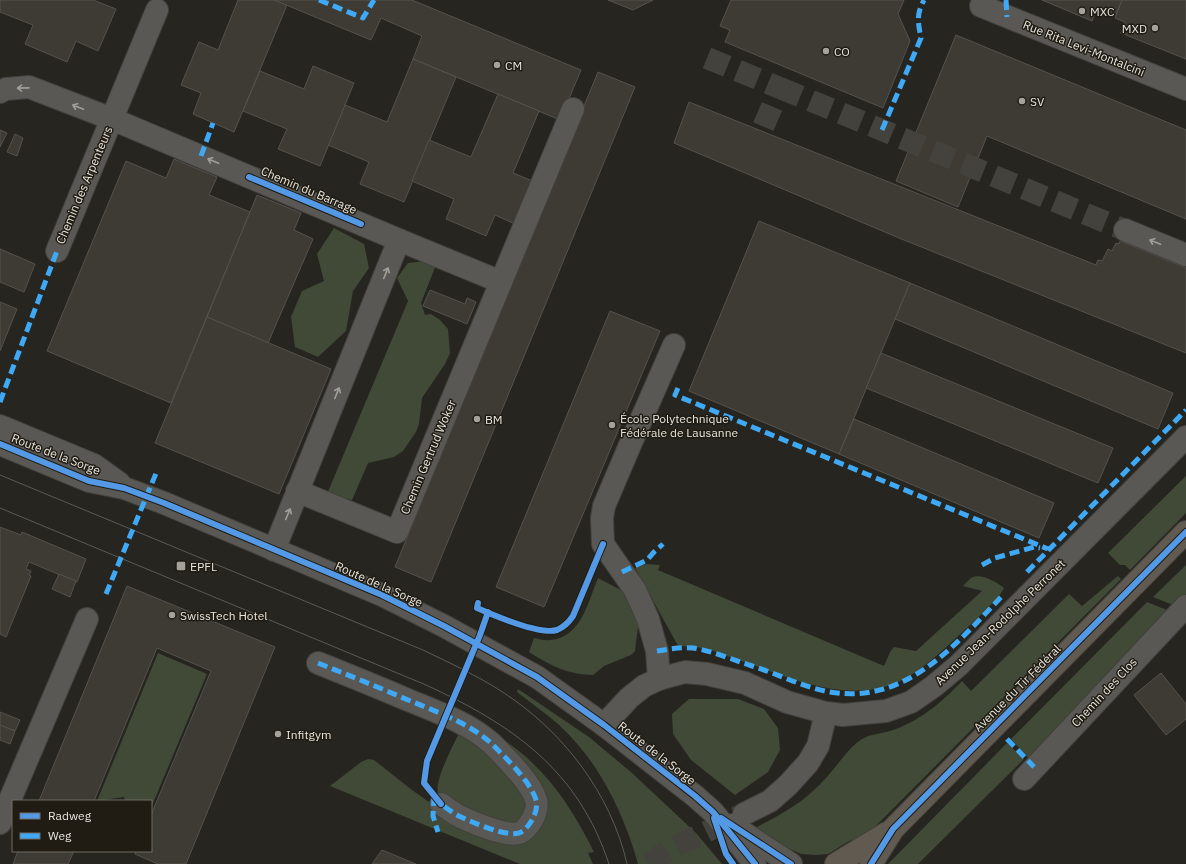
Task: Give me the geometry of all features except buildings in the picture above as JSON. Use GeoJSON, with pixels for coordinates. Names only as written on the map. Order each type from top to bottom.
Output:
{"type":"FeatureCollection","features":[{"type":"Feature","properties":{"kind":"main road","name":"Avenue du Tir Fédéral"},"geometry":{"type":"LineString","coordinates":[[871,864],[893,829],[1186,532]]}},
{"type":"Feature","properties":{"kind":"main road","name":"Avenue du Tir Fédéral"},"geometry":{"type":"LineString","coordinates":[[836,864],[893,829]]}},
{"type":"Feature","properties":{"kind":"street","name":"Rue Rita Levi-Montalcini"},"geometry":{"type":"LineString","coordinates":[[981,6],[1186,89]]}},
{"type":"Feature","properties":{"kind":"street","name":"Chemin des Arpenteurs"},"geometry":{"type":"LineString","coordinates":[[57,251],[157,10]]}},
{"type":"Feature","properties":{"kind":"street","name":"Chemin des Arpenteurs"},"geometry":{"type":"LineString","coordinates":[[0,92],[6,89],[29,87],[112,119]]}},
{"type":"Feature","properties":{"kind":"street","name":"Chemin Gertrud Woker"},"geometry":{"type":"LineString","coordinates":[[297,491],[397,532],[573,109]]}},
{"type":"Feature","properties":{"kind":"street","name":"Chemin du Barrage"},"geometry":{"type":"LineString","coordinates":[[112,119],[399,240]]}},
{"type":"Feature","properties":{"kind":"street"},"geometry":{"type":"LineString","coordinates":[[1125,230],[1186,255]]}},
{"type":"Feature","properties":{"kind":"street"},"geometry":{"type":"LineString","coordinates":[[274,550],[399,240],[501,282]]}},
{"type":"Feature","properties":{"kind":"street"},"geometry":{"type":"LineString","coordinates":[[659,679],[657,651],[648,619],[635,590],[603,544],[602,518],[604,506],[674,345]]}},
{"type":"Feature","properties":{"kind":"street","name":"Route de la Sorge"},"geometry":{"type":"LineString","coordinates":[[0,426],[94,465],[124,488]]}},
{"type":"Feature","properties":{"kind":"street","name":"Avenue Jean-Rodolphe Perronet"},"geometry":{"type":"LineString","coordinates":[[604,725],[629,698],[644,686],[659,679],[685,672],[724,677],[745,683],[787,702],[826,714],[843,716],[886,711],[911,702],[934,686],[959,665],[1186,436]]}},
{"type":"Feature","properties":{"kind":"street","name":"Route de la Sorge"},"geometry":{"type":"LineString","coordinates":[[0,444],[90,481],[124,488],[164,503],[382,595],[444,626],[537,677],[604,725],[695,796],[713,812],[791,864]]}},
{"type":"Feature","properties":{"kind":"street","name":"Chemin des Clos"},"geometry":{"type":"LineString","coordinates":[[1024,778],[1186,606]]}},
{"type":"Feature","properties":{"kind":"street"},"geometry":{"type":"LineString","coordinates":[[0,823],[87,619]]}},
{"type":"Feature","properties":{"kind":"street"},"geometry":{"type":"LineString","coordinates":[[318,663],[464,723],[489,742],[521,776],[537,800],[536,810],[532,820],[520,833],[499,831],[474,822],[457,815],[441,804]]}},
{"type":"Feature","properties":{"kind":"street"},"geometry":{"type":"LineString","coordinates":[[744,814],[770,801],[788,785],[808,763],[818,746],[826,714]]}},
{"type":"Feature","properties":{"kind":"street","name":"Route de la Sorge"},"geometry":{"type":"LineString","coordinates":[[713,812],[756,864]]}},
{"type":"Feature","properties":{"kind":"green space"},"geometry":{"type":"Polygon","coordinates":[[[334,228],[364,244],[369,268],[353,291],[346,331],[318,357],[295,347],[291,317],[302,291],[324,281],[317,254],[334,228]]]}},
{"type":"Feature","properties":{"kind":"green space"},"geometry":{"type":"Polygon","coordinates":[[[426,261],[436,265],[421,303],[425,315],[431,314],[440,320],[448,329],[450,353],[445,364],[422,398],[419,424],[416,432],[403,451],[394,457],[368,463],[352,500],[327,494],[408,301],[397,278],[408,263],[426,261]]]}},
{"type":"Feature","properties":{"kind":"green space"},"geometry":{"type":"Polygon","coordinates":[[[1186,476],[1186,513],[1130,570],[1125,565],[1120,565],[1108,553],[1186,476]]]}},
{"type":"Feature","properties":{"kind":"green space"},"geometry":{"type":"Polygon","coordinates":[[[646,564],[660,565],[658,570],[884,666],[890,652],[894,647],[916,651],[982,591],[963,586],[973,577],[977,576],[985,578],[1004,588],[996,600],[952,642],[911,675],[883,687],[862,690],[840,690],[796,680],[707,649],[680,646],[677,644],[635,568],[646,564]]]}},
{"type":"Feature","properties":{"kind":"green space"},"geometry":{"type":"Polygon","coordinates":[[[1186,565],[1186,594],[1173,605],[1153,597],[1186,565]]]}},
{"type":"Feature","properties":{"kind":"green space"},"geometry":{"type":"Polygon","coordinates":[[[1118,576],[1121,579],[863,839],[855,844],[851,840],[828,854],[801,854],[774,842],[757,827],[800,802],[817,788],[856,743],[870,736],[901,727],[920,717],[938,704],[962,681],[971,691],[1069,594],[1082,606],[1118,576]]]}},
{"type":"Feature","properties":{"kind":"green space"},"geometry":{"type":"Polygon","coordinates":[[[598,578],[619,589],[628,597],[638,619],[635,651],[631,655],[604,666],[593,675],[584,675],[567,671],[544,661],[529,652],[534,638],[548,640],[561,638],[576,626],[587,608],[598,578]]]}},
{"type":"Feature","properties":{"kind":"green space"},"geometry":{"type":"Polygon","coordinates":[[[1147,602],[1167,610],[1166,618],[1030,760],[1011,739],[1147,602]]]}},
{"type":"Feature","properties":{"kind":"green space"},"geometry":{"type":"Polygon","coordinates":[[[158,653],[207,674],[152,806],[152,800],[125,800],[124,797],[97,800],[158,653]]]}},
{"type":"Feature","properties":{"kind":"green space"},"geometry":{"type":"Polygon","coordinates":[[[518,689],[589,737],[632,773],[696,833],[722,864],[638,864],[617,807],[608,788],[597,771],[572,738],[558,724],[517,692],[518,689]]]}},
{"type":"Feature","properties":{"kind":"green space"},"geometry":{"type":"Polygon","coordinates":[[[689,699],[738,699],[764,709],[778,728],[780,750],[768,772],[735,795],[691,760],[673,734],[672,714],[689,699]]]}},
{"type":"Feature","properties":{"kind":"green space"},"geometry":{"type":"Polygon","coordinates":[[[468,714],[470,717],[505,740],[536,766],[556,789],[572,813],[594,852],[588,853],[593,864],[520,864],[330,786],[361,762],[368,759],[374,760],[439,809],[491,833],[538,816],[466,719],[468,714]]]}},
{"type":"Feature","properties":{"kind":"green space"},"geometry":{"type":"Polygon","coordinates":[[[462,727],[478,740],[531,801],[519,828],[443,800],[438,792],[439,779],[442,770],[462,727]]]}},
{"type":"Feature","properties":{"kind":"green space"},"geometry":{"type":"Polygon","coordinates":[[[1007,743],[1024,759],[918,864],[888,864],[1007,743]]]}},
{"type":"Feature","properties":{"kind":"tunnel"},"geometry":{"type":"LineString","coordinates":[[707,58],[780,88],[761,132]]}},
{"type":"Feature","properties":{"kind":"tunnel"},"geometry":{"type":"LineString","coordinates":[[780,88],[1125,230]]}},
{"type":"Feature","properties":{"kind":"tunnel"},"geometry":{"type":"LineString","coordinates":[[649,864],[670,849],[739,816]]}},
{"type":"Feature","properties":{"kind":"tram line"},"geometry":{"type":"LineString","coordinates":[[0,475],[423,650],[492,685],[544,724],[581,766],[596,788],[609,812],[627,864]]}},
{"type":"Feature","properties":{"kind":"tram line"},"geometry":{"type":"LineString","coordinates":[[0,508],[426,685],[458,700],[514,734],[538,754],[560,777],[580,802],[596,831],[609,864]]}},
{"type":"Feature","properties":{"kind":"marked path"},"geometry":{"type":"LineString","coordinates":[[319,0],[363,18],[374,0]]}},
{"type":"Feature","properties":{"kind":"marked path"},"geometry":{"type":"LineString","coordinates":[[882,130],[921,38],[918,19],[924,0]]}},
{"type":"Feature","properties":{"kind":"marked path"},"geometry":{"type":"LineString","coordinates":[[1006,0],[1007,17]]}},
{"type":"Feature","properties":{"kind":"marked path"},"geometry":{"type":"LineString","coordinates":[[201,156],[213,123]]}},
{"type":"Feature","properties":{"kind":"marked path"},"geometry":{"type":"LineString","coordinates":[[0,402],[57,251]]}},
{"type":"Feature","properties":{"kind":"marked path"},"geometry":{"type":"LineString","coordinates":[[678,388],[675,395],[1048,549]]}},
{"type":"Feature","properties":{"kind":"marked path"},"geometry":{"type":"LineString","coordinates":[[1027,572],[1186,410]]}},
{"type":"Feature","properties":{"kind":"marked path"},"geometry":{"type":"LineString","coordinates":[[106,594],[157,471]]}},
{"type":"Feature","properties":{"kind":"marked path"},"geometry":{"type":"LineString","coordinates":[[622,572],[647,560],[663,544]]}},
{"type":"Feature","properties":{"kind":"marked path"},"geometry":{"type":"LineString","coordinates":[[982,565],[995,558],[1034,547],[1040,548]]}},
{"type":"Feature","properties":{"kind":"marked path"},"geometry":{"type":"LineString","coordinates":[[657,651],[684,648],[700,649],[820,690],[858,694],[883,689],[906,680],[928,667],[967,632],[1004,594]]}},
{"type":"Feature","properties":{"kind":"marked path"},"geometry":{"type":"LineString","coordinates":[[318,663],[441,713],[472,729],[491,743],[523,777],[529,785],[537,805],[534,816],[528,826],[521,832],[513,834],[490,829],[474,823],[441,804]]}},
{"type":"Feature","properties":{"kind":"marked path"},"geometry":{"type":"LineString","coordinates":[[1007,739],[1034,767]]}},
{"type":"Feature","properties":{"kind":"marked path"},"geometry":{"type":"LineString","coordinates":[[434,796],[433,816],[438,832]]}},
{"type":"Feature","properties":{"kind":"cycle path"},"geometry":{"type":"LineString","coordinates":[[249,177],[361,224]]}},
{"type":"Feature","properties":{"kind":"cycle path"},"geometry":{"type":"LineString","coordinates":[[0,444],[89,481],[124,488],[164,503],[382,595],[444,626],[537,677],[604,725],[695,796],[713,812],[755,864]]}},
{"type":"Feature","properties":{"kind":"cycle path"},"geometry":{"type":"LineString","coordinates":[[871,864],[893,829],[1186,532]]}},
{"type":"Feature","properties":{"kind":"cycle path"},"geometry":{"type":"LineString","coordinates":[[478,603],[477,608],[517,624],[540,630],[557,630],[566,624],[573,616],[603,544]]}},
{"type":"Feature","properties":{"kind":"cycle path"},"geometry":{"type":"LineString","coordinates":[[441,804],[424,783],[427,761],[480,635],[488,612]]}},
{"type":"Feature","properties":{"kind":"cycle path"},"geometry":{"type":"LineString","coordinates":[[714,818],[726,854],[733,864]]}},
{"type":"Feature","properties":{"kind":"cycle path"},"geometry":{"type":"LineString","coordinates":[[721,818],[791,864]]}},
{"type":"Feature","properties":{"kind":"place","name":"MXC"},"geometry":{"type":"Point","coordinates":[1082,11]}},
{"type":"Feature","properties":{"kind":"place","name":"MXD"},"geometry":{"type":"Point","coordinates":[1155,28]}},
{"type":"Feature","properties":{"kind":"place","name":"CO"},"geometry":{"type":"Point","coordinates":[826,51]}},
{"type":"Feature","properties":{"kind":"place","name":"CM"},"geometry":{"type":"Point","coordinates":[497,65]}},
{"type":"Feature","properties":{"kind":"place","name":"SV"},"geometry":{"type":"Point","coordinates":[1022,101]}},
{"type":"Feature","properties":{"kind":"place","name":"BM"},"geometry":{"type":"Point","coordinates":[477,419]}},
{"type":"Feature","properties":{"kind":"place","name":"École Polytechnique Fédérale de Lausanne"},"geometry":{"type":"Point","coordinates":[612,425]}},
{"type":"Feature","properties":{"kind":"place","name":"EPFL"},"geometry":{"type":"Point","coordinates":[181,566]}},
{"type":"Feature","properties":{"kind":"place","name":"SwissTech Hotel"},"geometry":{"type":"Point","coordinates":[172,615]}},
{"type":"Feature","properties":{"kind":"place","name":"Infitgym"},"geometry":{"type":"Point","coordinates":[278,734]}}]}
